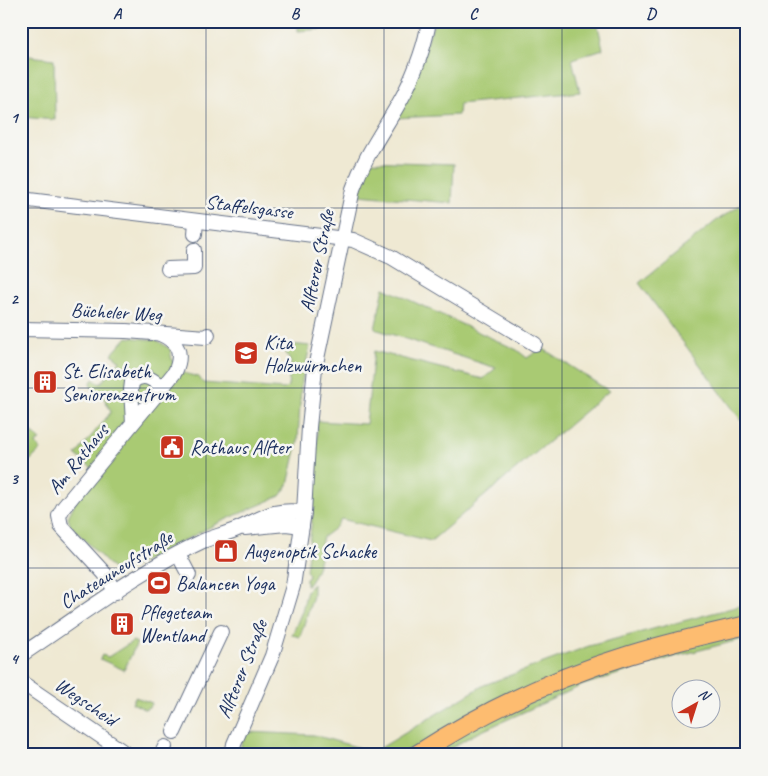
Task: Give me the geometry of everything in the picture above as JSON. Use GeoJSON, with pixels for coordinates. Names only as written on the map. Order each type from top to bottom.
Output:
{"type":"FeatureCollection","features":[{"type":"Feature","properties":{"kind":"main road"},"geometry":{"type":"LineString","coordinates":[[416,755],[483,715],[550,684],[629,655],[747,625]]}},
{"type":"Feature","properties":{"kind":"street","name":"Alfterer Straße"},"geometry":{"type":"LineString","coordinates":[[232,755],[234,744],[258,692],[281,628],[293,586],[303,519],[315,368],[353,189],[360,168],[404,94],[416,66],[429,21]]}},
{"type":"Feature","properties":{"kind":"street","name":"Staffelsgasse"},"geometry":{"type":"LineString","coordinates":[[21,199],[196,228],[353,240],[391,258],[535,344]]}},
{"type":"Feature","properties":{"kind":"street"},"geometry":{"type":"LineString","coordinates":[[168,269],[194,268],[194,250]]}},
{"type":"Feature","properties":{"kind":"street","name":"Bücheler Weg"},"geometry":{"type":"LineString","coordinates":[[21,328],[208,336]]}},
{"type":"Feature","properties":{"kind":"street","name":"Am Rathaus"},"geometry":{"type":"LineString","coordinates":[[116,592],[105,574],[61,526],[59,516],[63,508],[175,372],[180,359],[179,352],[170,338],[160,334]]}},
{"type":"Feature","properties":{"kind":"street","name":"Am Rathaus"},"geometry":{"type":"LineString","coordinates":[[133,422],[132,382],[140,377],[148,377],[162,387]]}},
{"type":"Feature","properties":{"kind":"street","name":"Chateauneufstraße"},"geometry":{"type":"LineString","coordinates":[[21,655],[116,592],[178,554],[204,541],[237,529],[286,524],[303,519]]}},
{"type":"Feature","properties":{"kind":"street"},"geometry":{"type":"LineString","coordinates":[[178,554],[188,575]]}},
{"type":"Feature","properties":{"kind":"street"},"geometry":{"type":"LineString","coordinates":[[174,732],[221,632]]}},
{"type":"Feature","properties":{"kind":"street","name":"Wegscheid"},"geometry":{"type":"LineString","coordinates":[[21,682],[128,755]]}},
{"type":"Feature","properties":{"kind":"green space"},"geometry":{"type":"Polygon","coordinates":[[[298,21],[423,21],[298,31],[298,21]]]}},
{"type":"Feature","properties":{"kind":"green space"},"geometry":{"type":"Polygon","coordinates":[[[435,21],[597,21],[603,49],[572,59],[580,92],[459,104],[458,115],[395,118],[435,21]]]}},
{"type":"Feature","properties":{"kind":"green space"},"geometry":{"type":"Polygon","coordinates":[[[21,55],[54,59],[55,120],[21,117],[21,55]]]}},
{"type":"Feature","properties":{"kind":"green space"},"geometry":{"type":"Polygon","coordinates":[[[370,161],[454,164],[452,203],[358,195],[370,161]]]}},
{"type":"Feature","properties":{"kind":"green space"},"geometry":{"type":"Polygon","coordinates":[[[747,201],[747,428],[639,283],[716,221],[747,201]]]}},
{"type":"Feature","properties":{"kind":"green space"},"geometry":{"type":"Polygon","coordinates":[[[384,288],[517,350],[527,358],[542,348],[609,391],[431,541],[341,519],[335,528],[323,537],[320,548],[322,551],[315,573],[308,585],[306,585],[306,579],[309,574],[306,571],[317,475],[317,421],[366,424],[374,351],[483,379],[496,368],[375,329],[384,288]]]}},
{"type":"Feature","properties":{"kind":"green space"},"geometry":{"type":"Polygon","coordinates":[[[127,337],[157,340],[170,349],[173,362],[181,372],[199,377],[203,383],[285,389],[288,386],[291,363],[281,343],[310,346],[301,385],[298,441],[288,485],[280,496],[218,523],[123,572],[115,571],[70,525],[68,517],[92,468],[76,455],[111,412],[104,398],[90,384],[93,379],[100,384],[120,361],[112,354],[127,337]]]}},
{"type":"Feature","properties":{"kind":"green space"},"geometry":{"type":"Polygon","coordinates":[[[23,373],[32,381],[21,393],[21,375],[23,373]]]}},
{"type":"Feature","properties":{"kind":"green space"},"geometry":{"type":"Polygon","coordinates":[[[21,424],[40,439],[36,444],[41,450],[21,469],[21,424]]]}},
{"type":"Feature","properties":{"kind":"green space"},"geometry":{"type":"Polygon","coordinates":[[[313,584],[313,596],[300,637],[292,635],[302,611],[307,590],[313,584]]]}},
{"type":"Feature","properties":{"kind":"green space"},"geometry":{"type":"Polygon","coordinates":[[[747,604],[747,638],[673,657],[583,685],[471,736],[440,755],[239,755],[242,741],[247,732],[314,735],[374,752],[484,685],[589,646],[747,604]]]}},
{"type":"Feature","properties":{"kind":"green space"},"geometry":{"type":"Polygon","coordinates":[[[133,641],[137,643],[124,670],[100,659],[102,655],[108,657],[133,641]]]}},
{"type":"Feature","properties":{"kind":"green space"},"geometry":{"type":"Polygon","coordinates":[[[135,697],[152,703],[145,709],[132,703],[135,697]]]}},
{"type":"Feature","properties":{"kind":"place","name":"Kita Holzwürmchen"},"geometry":{"type":"Point","coordinates":[246,353]}},
{"type":"Feature","properties":{"kind":"place","name":"St. Elisabeth Seniorenzentrum"},"geometry":{"type":"Point","coordinates":[45,382]}},
{"type":"Feature","properties":{"kind":"place","name":"Rathaus Alfter"},"geometry":{"type":"Point","coordinates":[172,447]}},
{"type":"Feature","properties":{"kind":"place","name":"Augenoptik Schacke"},"geometry":{"type":"Point","coordinates":[226,551]}},
{"type":"Feature","properties":{"kind":"place","name":"Balancen Yoga"},"geometry":{"type":"Point","coordinates":[159,583]}},
{"type":"Feature","properties":{"kind":"place","name":"Pflegeteam Wentland"},"geometry":{"type":"Point","coordinates":[122,624]}}]}
